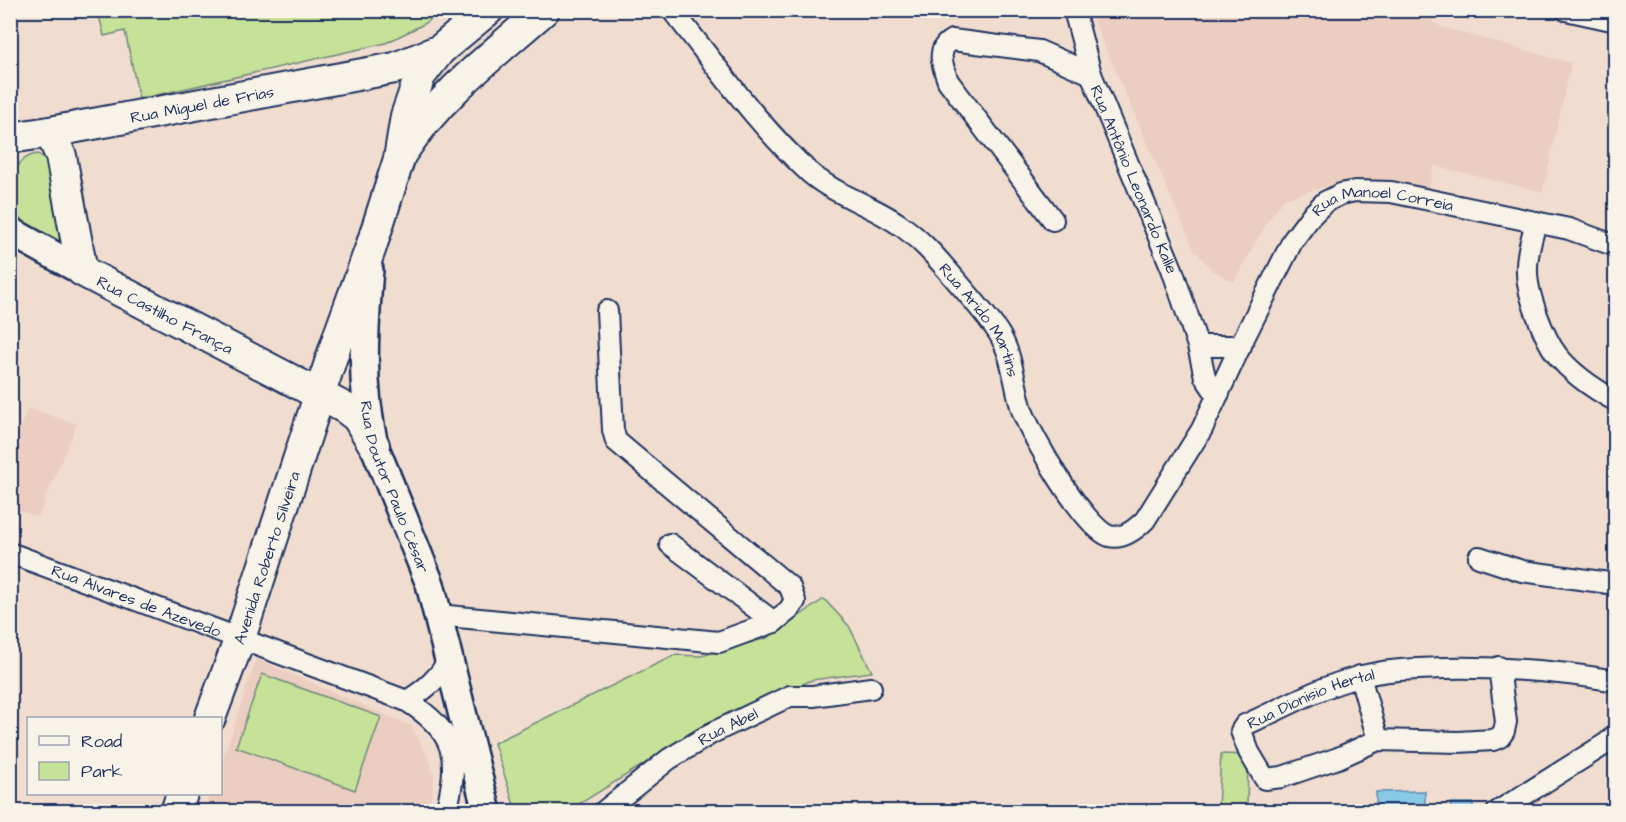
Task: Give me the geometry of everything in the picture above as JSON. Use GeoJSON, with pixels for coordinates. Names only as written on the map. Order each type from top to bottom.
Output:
{"type":"FeatureCollection","features":[{"type":"Feature","properties":{"kind":"main road"},"geometry":{"type":"LineString","coordinates":[[399,159],[406,116],[420,76],[440,50],[488,10]]}},
{"type":"Feature","properties":{"kind":"main road"},"geometry":{"type":"LineString","coordinates":[[399,159],[418,128],[444,101],[544,10]]}},
{"type":"Feature","properties":{"kind":"main road","name":"Rua Miguel de Frias"},"geometry":{"type":"LineString","coordinates":[[26,133],[394,68],[440,50]]}},
{"type":"Feature","properties":{"kind":"main road"},"geometry":{"type":"LineString","coordinates":[[10,156],[26,133],[63,164],[82,271]]}},
{"type":"Feature","properties":{"kind":"main road","name":"Rua Doutor Paulo César"},"geometry":{"type":"LineString","coordinates":[[399,159],[371,248],[363,341],[366,402],[374,445],[430,584],[487,812]]}},
{"type":"Feature","properties":{"kind":"main road","name":"Rua Castilho França"},"geometry":{"type":"LineString","coordinates":[[10,231],[357,417],[374,445]]}},
{"type":"Feature","properties":{"kind":"main road","name":"Avenida Roberto Silveira"},"geometry":{"type":"LineString","coordinates":[[210,717],[240,638],[319,396],[371,248]]}},
{"type":"Feature","properties":{"kind":"main road"},"geometry":{"type":"LineString","coordinates":[[176,812],[182,795]]}},
{"type":"Feature","properties":{"kind":"street","name":"Rua Arido Martins"},"geometry":{"type":"LineString","coordinates":[[672,10],[792,156],[832,189],[875,210],[919,240],[988,318],[1007,350],[1022,410],[1036,441],[1073,500],[1091,522],[1109,536],[1121,536],[1136,529],[1145,520],[1202,429],[1220,393]]}},
{"type":"Feature","properties":{"kind":"street","name":"Rua Antônio Leonardo Kalle"},"geometry":{"type":"LineString","coordinates":[[1074,10],[1091,74],[1172,269],[1198,346],[1205,377],[1213,389],[1220,393]]}},
{"type":"Feature","properties":{"kind":"street"},"geometry":{"type":"LineString","coordinates":[[1566,10],[1616,21]]}},
{"type":"Feature","properties":{"kind":"street"},"geometry":{"type":"LineString","coordinates":[[1053,220],[948,81],[942,64],[942,51],[944,45],[952,40],[1039,51],[1091,74]]}},
{"type":"Feature","properties":{"kind":"street","name":"Rua Manoel Correia"},"geometry":{"type":"LineString","coordinates":[[1220,393],[1293,240],[1318,208],[1341,194],[1355,191],[1391,192],[1569,229],[1616,246]]}},
{"type":"Feature","properties":{"kind":"street"},"geometry":{"type":"LineString","coordinates":[[1536,222],[1528,251],[1526,270],[1528,288],[1537,313],[1557,355],[1587,384],[1616,401]]}},
{"type":"Feature","properties":{"kind":"street"},"geometry":{"type":"LineString","coordinates":[[438,615],[719,642],[774,622],[789,610],[795,601],[790,587],[616,441],[613,430],[607,311]]}},
{"type":"Feature","properties":{"kind":"street"},"geometry":{"type":"LineString","coordinates":[[1198,346],[1241,346]]}},
{"type":"Feature","properties":{"kind":"street"},"geometry":{"type":"LineString","coordinates":[[670,544],[774,622]]}},
{"type":"Feature","properties":{"kind":"street","name":"Rua Álvares de Azevedo"},"geometry":{"type":"LineString","coordinates":[[10,553],[407,701],[434,719],[448,740],[454,778],[446,812]]}},
{"type":"Feature","properties":{"kind":"street"},"geometry":{"type":"LineString","coordinates":[[1479,556],[1522,571],[1616,584]]}},
{"type":"Feature","properties":{"kind":"street"},"geometry":{"type":"LineString","coordinates":[[407,701],[430,685],[441,674],[449,659]]}},
{"type":"Feature","properties":{"kind":"street","name":"Rua Dionisio Hertal"},"geometry":{"type":"LineString","coordinates":[[1499,667],[1506,722],[1500,737],[1493,740],[1458,742],[1378,740],[1338,758],[1282,777],[1265,779],[1249,752],[1241,731],[1245,724],[1333,684],[1398,669],[1499,667],[1576,674],[1616,681]]}},
{"type":"Feature","properties":{"kind":"street"},"geometry":{"type":"LineString","coordinates":[[1360,676],[1378,740]]}},
{"type":"Feature","properties":{"kind":"street","name":"Rua Abel"},"geometry":{"type":"LineString","coordinates":[[603,812],[669,759],[712,733],[790,696],[813,696],[871,688]]}},
{"type":"Feature","properties":{"kind":"street"},"geometry":{"type":"LineString","coordinates":[[1497,812],[1607,743],[1616,734]]}},
{"type":"Feature","properties":{"kind":"shaded area"},"geometry":{"type":"Polygon","coordinates":[[[1089,11],[1435,11],[1433,22],[1442,27],[1571,63],[1543,192],[1434,166],[1428,193],[1354,178],[1284,199],[1266,224],[1234,282],[1211,270],[1194,250],[1089,11]]]}},
{"type":"Feature","properties":{"kind":"shaded area"},"geometry":{"type":"Polygon","coordinates":[[[28,408],[77,424],[38,517],[11,508],[11,448],[28,408]]]}},
{"type":"Feature","properties":{"kind":"shaded area"},"geometry":{"type":"Polygon","coordinates":[[[256,659],[412,726],[430,761],[434,776],[432,795],[427,811],[203,812],[210,795],[222,795],[222,761],[256,659]]]}},
{"type":"Feature","properties":{"kind":"green space"},"geometry":{"type":"Polygon","coordinates":[[[98,10],[441,11],[424,24],[386,43],[139,99],[125,31],[104,36],[98,10]]]}},
{"type":"Feature","properties":{"kind":"green space"},"geometry":{"type":"Polygon","coordinates":[[[38,154],[44,158],[49,167],[63,245],[11,222],[11,191],[15,171],[28,157],[38,154]]]}},
{"type":"Feature","properties":{"kind":"green space"},"geometry":{"type":"Polygon","coordinates":[[[824,599],[849,626],[872,672],[812,680],[707,725],[568,811],[516,811],[494,743],[675,655],[701,656],[767,638],[824,599]]]}},
{"type":"Feature","properties":{"kind":"green space"},"geometry":{"type":"Polygon","coordinates":[[[262,674],[381,717],[355,790],[236,747],[262,674]]]}},
{"type":"Feature","properties":{"kind":"green space"},"geometry":{"type":"Polygon","coordinates":[[[1221,754],[1248,755],[1247,811],[1218,808],[1221,754]]]}},
{"type":"Feature","properties":{"kind":"water"},"geometry":{"type":"Polygon","coordinates":[[[1425,791],[1425,811],[1376,811],[1376,792],[1425,791]]]}},
{"type":"Feature","properties":{"kind":"water"},"geometry":{"type":"Polygon","coordinates":[[[1451,803],[1473,803],[1473,811],[1450,811],[1451,803]]]}}]}
